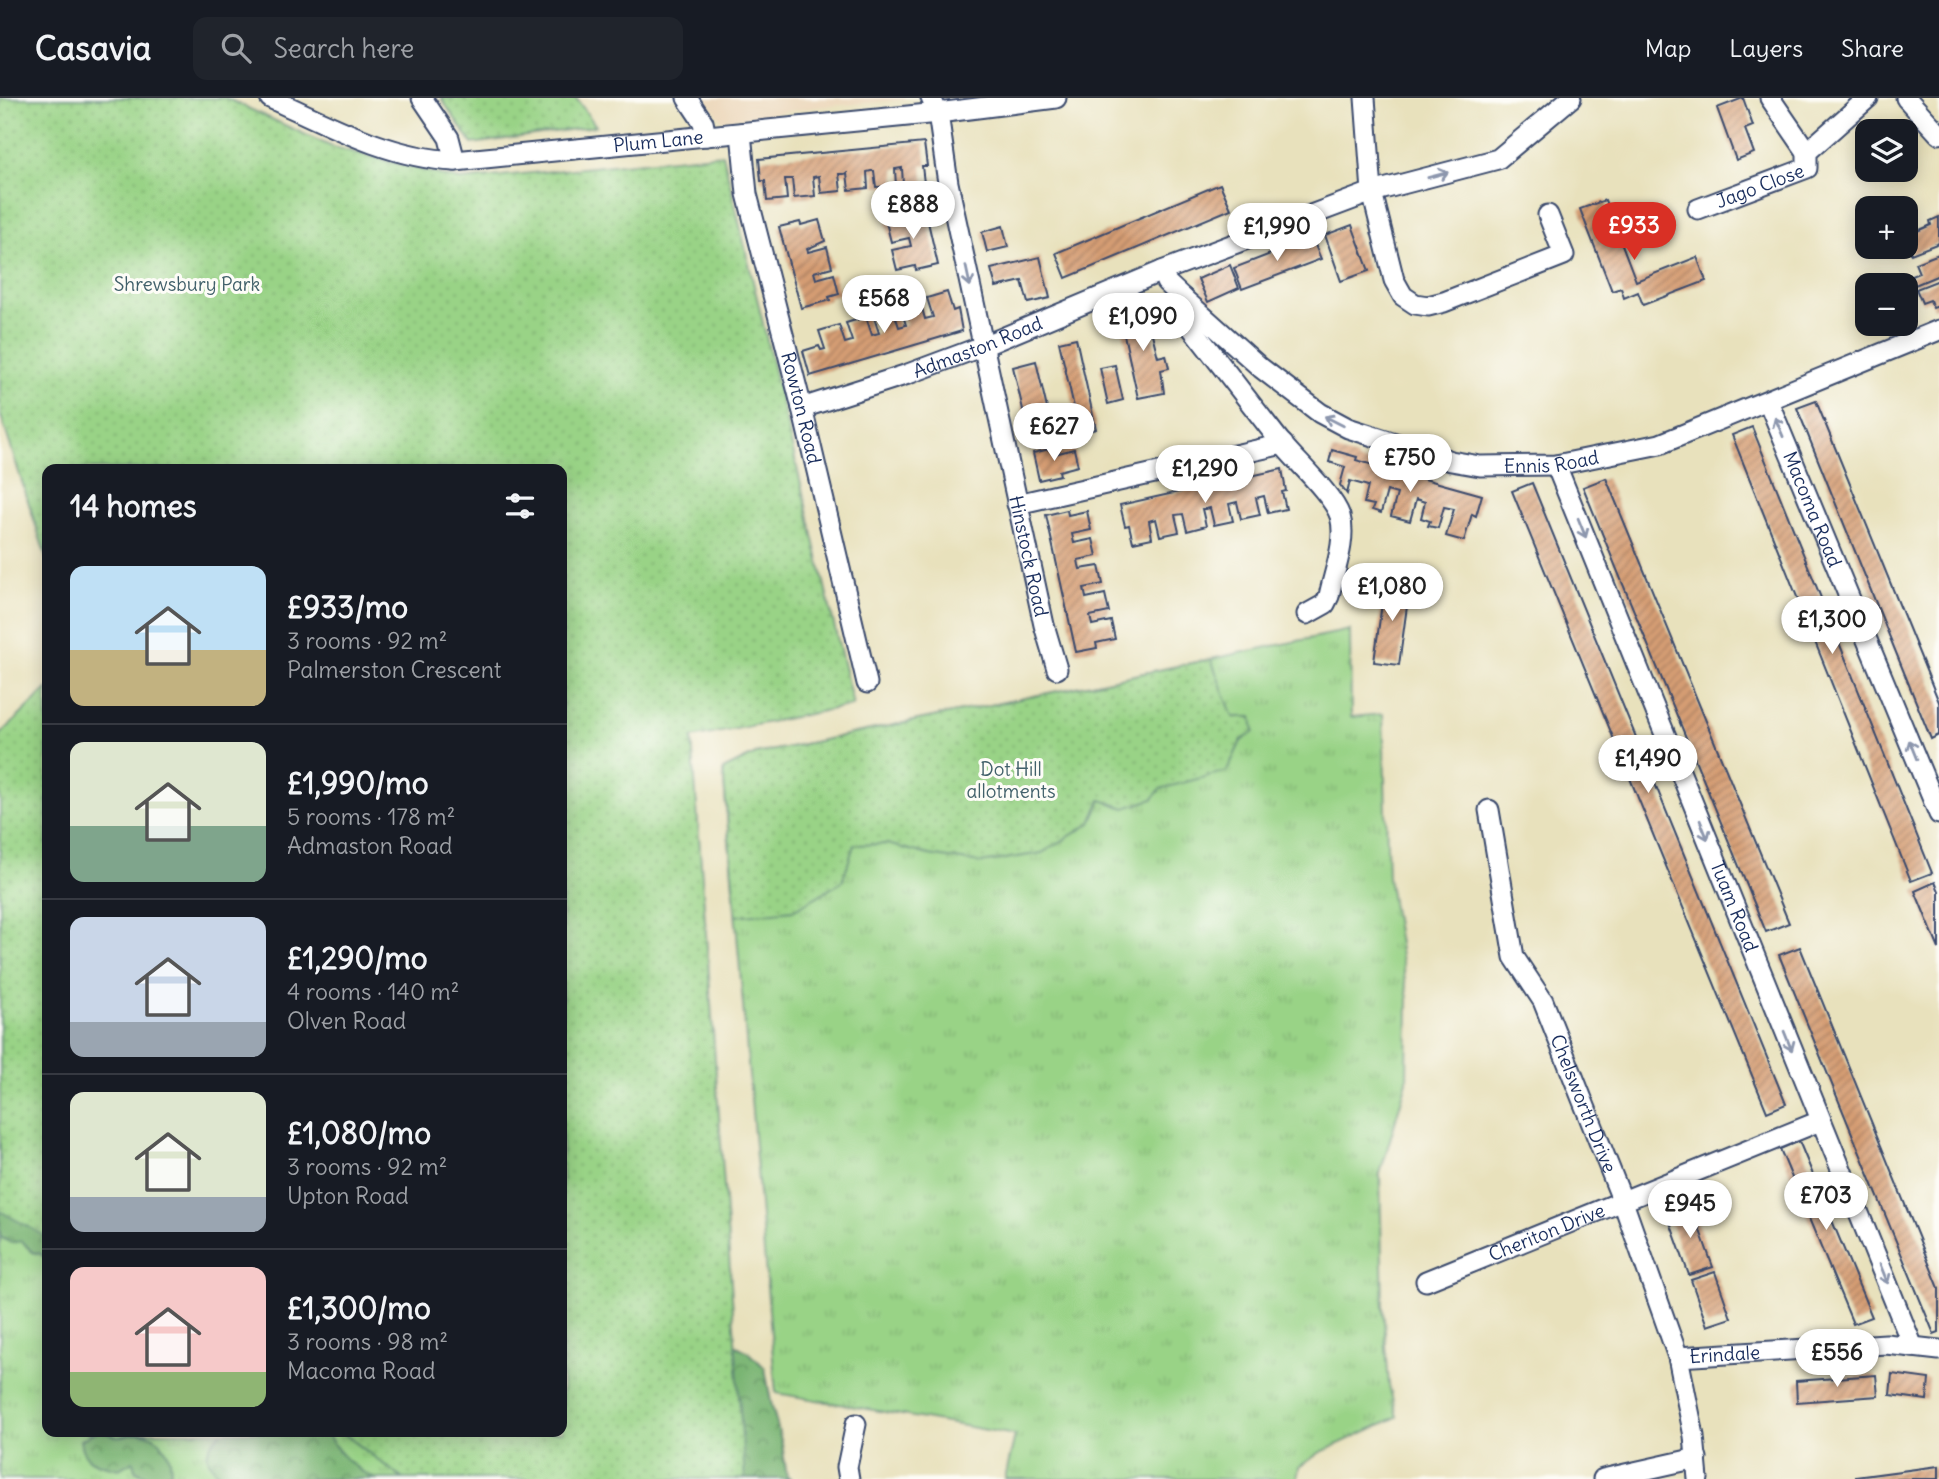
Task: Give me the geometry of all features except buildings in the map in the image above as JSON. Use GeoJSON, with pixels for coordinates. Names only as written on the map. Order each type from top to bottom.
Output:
{"type":"FeatureCollection","features":[{"type":"Feature","properties":{"kind":"street","name":"Plum Lane"},"geometry":{"type":"LineString","coordinates":[[270,98],[346,133],[403,154],[427,160],[455,161],[741,133],[934,105],[1056,98]]}},
{"type":"Feature","properties":{"kind":"street"},"geometry":{"type":"LineString","coordinates":[[422,98],[449,138],[455,161]]}},
{"type":"Feature","properties":{"kind":"street"},"geometry":{"type":"LineString","coordinates":[[687,98],[703,122],[706,136]]}},
{"type":"Feature","properties":{"kind":"street"},"geometry":{"type":"LineString","coordinates":[[1365,98],[1372,192],[1394,280],[1403,296],[1415,304],[1428,306],[1444,302],[1564,256],[1548,215]]}},
{"type":"Feature","properties":{"kind":"street","name":"Admaston Road"},"geometry":{"type":"LineString","coordinates":[[802,408],[984,346],[1161,271],[1372,192],[1498,159],[1571,98]]}},
{"type":"Feature","properties":{"kind":"street","name":"Jago Close"},"geometry":{"type":"LineString","coordinates":[[1698,209],[1807,168],[1807,152],[1770,98]]}},
{"type":"Feature","properties":{"kind":"street","name":"Jago Close"},"geometry":{"type":"LineString","coordinates":[[1807,152],[1868,98]]}},
{"type":"Feature","properties":{"kind":"street"},"geometry":{"type":"LineString","coordinates":[[1906,98],[1939,134]]}},
{"type":"Feature","properties":{"kind":"street","name":"Hinstock Road"},"geometry":{"type":"LineString","coordinates":[[934,105],[948,183],[1017,504],[1056,669]]}},
{"type":"Feature","properties":{"kind":"street","name":"Rowton Road"},"geometry":{"type":"LineString","coordinates":[[741,133],[747,194],[802,408],[867,683]]}},
{"type":"Feature","properties":{"kind":"street","name":"Ennis Road"},"geometry":{"type":"LineString","coordinates":[[1161,271],[1167,282],[1183,298],[1261,368],[1320,413],[1348,428],[1451,461],[1480,466],[1556,465],[1660,444],[1939,330]]}},
{"type":"Feature","properties":{"kind":"street"},"geometry":{"type":"LineString","coordinates":[[1183,298],[1179,306],[1183,317],[1331,502],[1339,516],[1342,534],[1329,596],[1325,604],[1307,614]]}},
{"type":"Feature","properties":{"kind":"street","name":"Macoma Road"},"geometry":{"type":"LineString","coordinates":[[1768,401],[1939,814]]}},
{"type":"Feature","properties":{"kind":"street"},"geometry":{"type":"LineString","coordinates":[[1017,504],[1283,444]]}},
{"type":"Feature","properties":{"kind":"street","name":"Tuam Road"},"geometry":{"type":"LineString","coordinates":[[1556,465],[1913,1347]]}},
{"type":"Feature","properties":{"kind":"street","name":"Chelsworth Drive"},"geometry":{"type":"LineString","coordinates":[[1489,810],[1514,957],[1543,1001],[1623,1202],[1678,1357],[1697,1458],[1698,1479]]}},
{"type":"Feature","properties":{"kind":"street","name":"Cheriton Drive"},"geometry":{"type":"LineString","coordinates":[[1426,1281],[1821,1121]]}},
{"type":"Feature","properties":{"kind":"street","name":"Erindale"},"geometry":{"type":"LineString","coordinates":[[1678,1357],[1886,1344],[1939,1350]]}},
{"type":"Feature","properties":{"kind":"street"},"geometry":{"type":"LineString","coordinates":[[849,1479],[847,1467],[856,1424]]}},
{"type":"Feature","properties":{"kind":"street"},"geometry":{"type":"LineString","coordinates":[[1603,1479],[1697,1458]]}},
{"type":"Feature","properties":{"kind":"shaded area"},"geometry":{"type":"Polygon","coordinates":[[[706,98],[905,98],[722,121],[706,98]]]}},
{"type":"Feature","properties":{"kind":"green space","name":"Shrewsbury Park"},"geometry":{"type":"Polygon","coordinates":[[[0,98],[226,98],[330,146],[460,180],[723,154],[853,705],[692,738],[745,1479],[403,1479],[348,1437],[567,1437],[567,464],[42,464],[42,544],[0,413],[0,98]]]}},
{"type":"Feature","properties":{"kind":"green space"},"geometry":{"type":"Polygon","coordinates":[[[441,98],[576,98],[596,126],[472,144],[441,98]]]}},
{"type":"Feature","properties":{"kind":"green space"},"geometry":{"type":"Polygon","coordinates":[[[1350,630],[1351,717],[1383,714],[1388,877],[1408,999],[1407,1081],[1380,1174],[1383,1307],[1389,1385],[1397,1417],[1319,1453],[1299,1467],[1297,1479],[1005,1479],[1015,1435],[776,1393],[723,770],[756,754],[1350,630]]]}},
{"type":"Feature","properties":{"kind":"green space","name":"Dot Hill allotments"},"geometry":{"type":"Polygon","coordinates":[[[1211,659],[1233,717],[1252,717],[1254,732],[1241,741],[1227,771],[1160,789],[1153,799],[1125,808],[1101,800],[1091,823],[1042,853],[981,863],[929,855],[887,844],[854,845],[842,882],[793,910],[736,916],[723,770],[756,754],[1211,659]]]}},
{"type":"Feature","properties":{"kind":"green space"},"geometry":{"type":"Polygon","coordinates":[[[42,694],[42,1234],[0,1211],[0,735],[42,694]]]}},
{"type":"Feature","properties":{"kind":"green space"},"geometry":{"type":"Polygon","coordinates":[[[0,1196],[42,1219],[42,1255],[32,1252],[22,1241],[11,1243],[0,1237],[0,1196]]]}},
{"type":"Feature","properties":{"kind":"green space"},"geometry":{"type":"Polygon","coordinates":[[[0,1211],[42,1234],[42,1437],[348,1437],[403,1479],[0,1479],[0,1211]]]}},
{"type":"Feature","properties":{"kind":"green space"},"geometry":{"type":"Polygon","coordinates":[[[725,1340],[749,1352],[765,1368],[787,1477],[791,1479],[655,1479],[725,1340]]]}},
{"type":"Feature","properties":{"kind":"green space"},"geometry":{"type":"Polygon","coordinates":[[[86,1437],[153,1437],[167,1453],[170,1475],[165,1479],[149,1477],[135,1470],[133,1461],[119,1469],[105,1466],[84,1454],[80,1440],[86,1437]]]}},
{"type":"Feature","properties":{"kind":"green space"},"geometry":{"type":"Polygon","coordinates":[[[329,1437],[347,1460],[376,1479],[223,1479],[212,1466],[208,1456],[208,1450],[215,1439],[329,1437]]]}}]}
